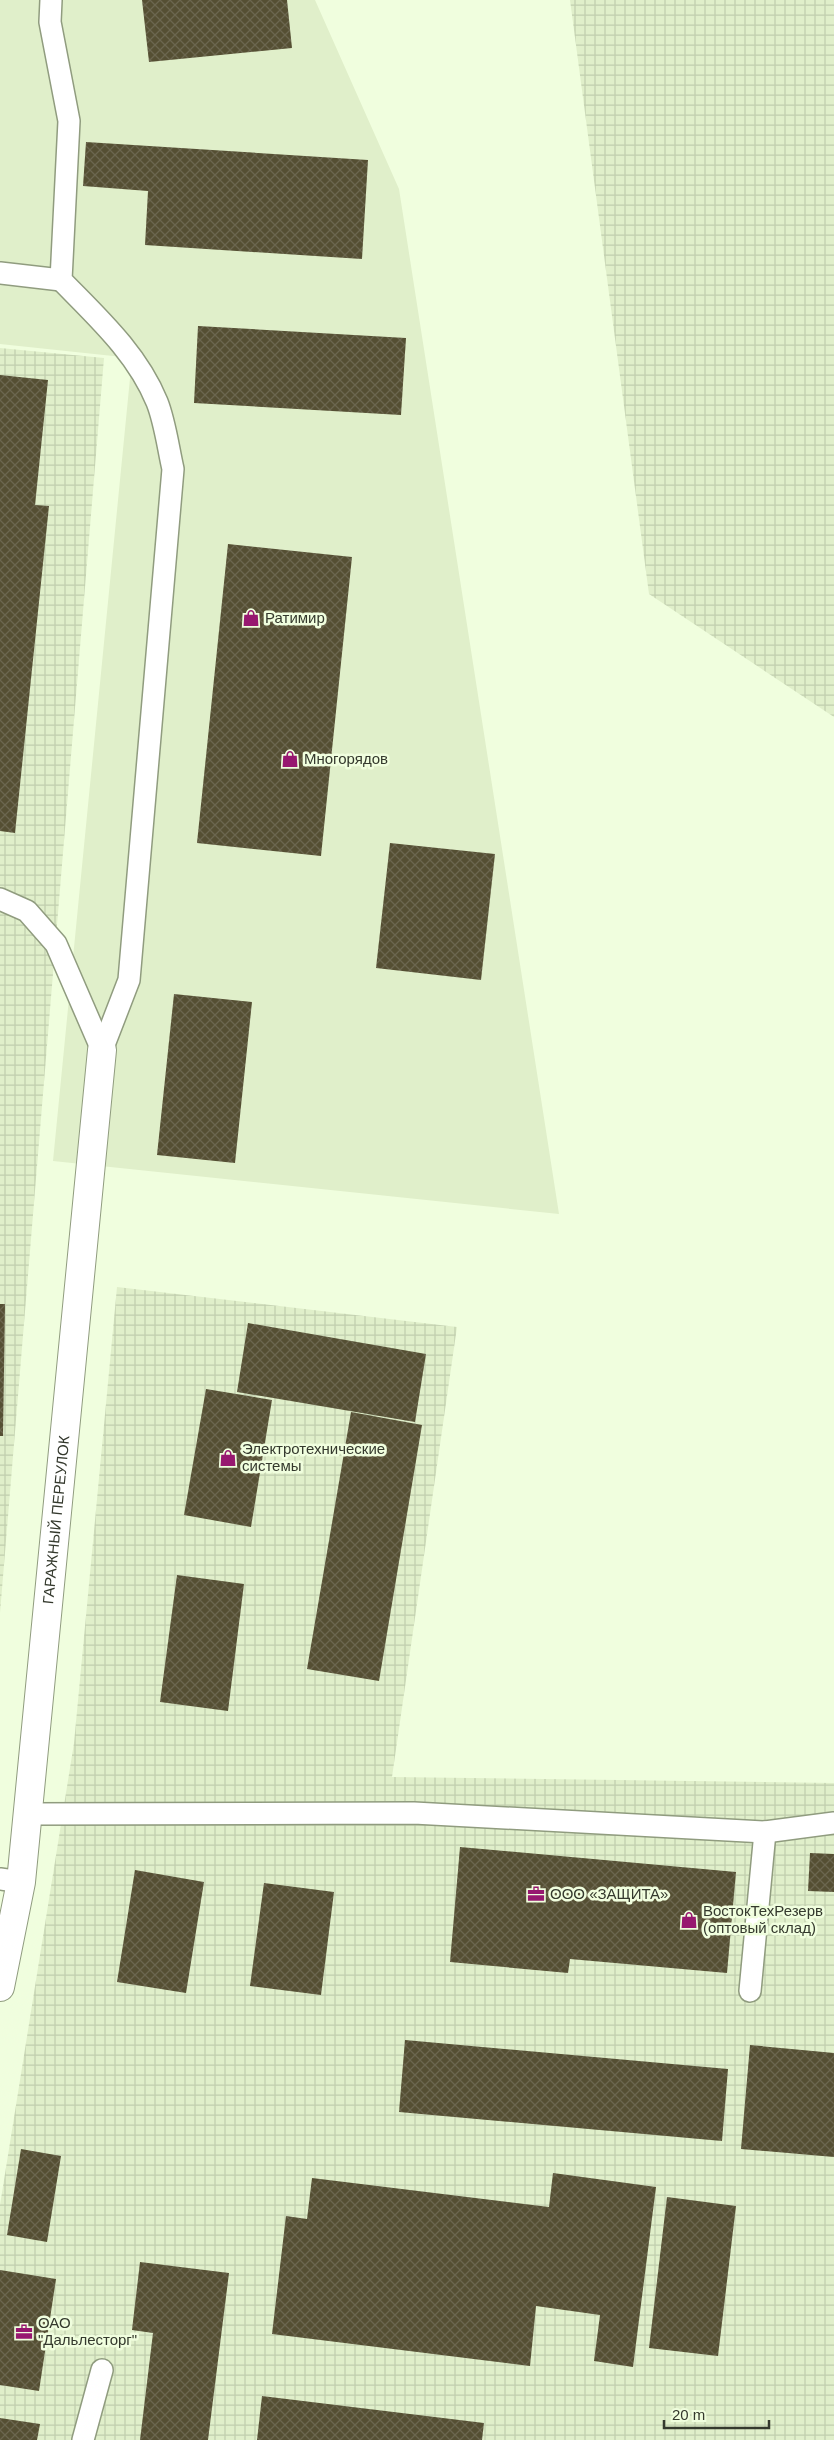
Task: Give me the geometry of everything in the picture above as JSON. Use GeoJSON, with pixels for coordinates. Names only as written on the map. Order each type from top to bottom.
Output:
{"type":"FeatureCollection","features":[{"type":"Feature","properties":{"kind":"street","name":"ГАРАЖНЫЙ ПЕРЕУЛОК"},"geometry":{"type":"LineString","coordinates":[[0,1987],[10,1880],[26,1814],[102,1050]]}},
{"type":"Feature","properties":{"kind":"lane"},"geometry":{"type":"LineString","coordinates":[[51,0],[50,22],[69,121],[61,280]]}},
{"type":"Feature","properties":{"kind":"lane"},"geometry":{"type":"LineString","coordinates":[[0,273],[61,280],[115,336],[139,367],[157,403],[173,469],[129,980],[102,1050]]}},
{"type":"Feature","properties":{"kind":"lane"},"geometry":{"type":"LineString","coordinates":[[0,899],[27,911],[56,944],[102,1050]]}},
{"type":"Feature","properties":{"kind":"lane"},"geometry":{"type":"LineString","coordinates":[[26,1814],[414,1812],[766,1832],[834,1823]]}},
{"type":"Feature","properties":{"kind":"lane"},"geometry":{"type":"LineString","coordinates":[[750,1991],[766,1832]]}},
{"type":"Feature","properties":{"kind":"lane"},"geometry":{"type":"LineString","coordinates":[[84,2440],[102,2370]]}},
{"type":"Feature","properties":{"kind":"shaded area","name":"Многорядов"},"geometry":{"type":"Polygon","coordinates":[[[0,0],[315,0],[399,189],[559,1214],[53,1161],[132,358],[0,344],[0,0]]]}},
{"type":"Feature","properties":{"kind":"shaded area"},"geometry":{"type":"Polygon","coordinates":[[[570,0],[834,0],[834,717],[649,594],[570,0]]]}},
{"type":"Feature","properties":{"kind":"shaded area"},"geometry":{"type":"Polygon","coordinates":[[[0,348],[104,358],[0,1613],[0,348]]]}},
{"type":"Feature","properties":{"kind":"shaded area"},"geometry":{"type":"Polygon","coordinates":[[[117,1287],[457,1327],[392,1777],[834,1783],[834,2440],[0,2440],[0,2205],[74,1743],[117,1287]]]}},
{"type":"Feature","properties":{"kind":"building"},"geometry":{"type":"Polygon","coordinates":[[[142,0],[287,0],[292,48],[149,62],[142,0]]]}},
{"type":"Feature","properties":{"kind":"building"},"geometry":{"type":"Polygon","coordinates":[[[86,142],[368,160],[362,259],[145,245],[148,191],[83,186],[86,142]]]}},
{"type":"Feature","properties":{"kind":"building"},"geometry":{"type":"Polygon","coordinates":[[[198,326],[406,338],[401,415],[194,403],[198,326]]]}},
{"type":"Feature","properties":{"kind":"building"},"geometry":{"type":"Polygon","coordinates":[[[0,375],[48,380],[35,505],[49,506],[15,833],[0,831],[0,375]]]}},
{"type":"Feature","properties":{"kind":"building"},"geometry":{"type":"Polygon","coordinates":[[[228,544],[352,557],[321,856],[197,843],[228,544]]]}},
{"type":"Feature","properties":{"kind":"building"},"geometry":{"type":"Polygon","coordinates":[[[390,843],[495,854],[481,980],[376,968],[390,843]]]}},
{"type":"Feature","properties":{"kind":"building"},"geometry":{"type":"Polygon","coordinates":[[[174,994],[252,1002],[235,1163],[157,1155],[174,994]]]}},
{"type":"Feature","properties":{"kind":"building"},"geometry":{"type":"Polygon","coordinates":[[[0,1304],[5,1304],[3,1436],[0,1436],[0,1304]]]}},
{"type":"Feature","properties":{"kind":"building"},"geometry":{"type":"Polygon","coordinates":[[[248,1323],[426,1354],[415,1422],[237,1392],[248,1323]]]}},
{"type":"Feature","properties":{"kind":"building","name":"Электротехнические системы"},"geometry":{"type":"Polygon","coordinates":[[[206,1389],[272,1400],[251,1527],[184,1515],[206,1389]]]}},
{"type":"Feature","properties":{"kind":"building"},"geometry":{"type":"Polygon","coordinates":[[[351,1412],[422,1425],[379,1681],[307,1669],[351,1412]]]}},
{"type":"Feature","properties":{"kind":"building"},"geometry":{"type":"Polygon","coordinates":[[[177,1575],[244,1584],[228,1711],[160,1702],[177,1575]]]}},
{"type":"Feature","properties":{"kind":"building"},"geometry":{"type":"Polygon","coordinates":[[[460,1847],[736,1872],[727,1973],[570,1959],[568,1973],[450,1962],[460,1847]]]}},
{"type":"Feature","properties":{"kind":"building"},"geometry":{"type":"Polygon","coordinates":[[[810,1853],[834,1854],[834,1892],[808,1891],[810,1853]]]}},
{"type":"Feature","properties":{"kind":"building"},"geometry":{"type":"Polygon","coordinates":[[[135,1870],[204,1882],[186,1993],[117,1982],[135,1870]]]}},
{"type":"Feature","properties":{"kind":"building"},"geometry":{"type":"Polygon","coordinates":[[[264,1883],[334,1892],[321,1995],[250,1986],[264,1883]]]}},
{"type":"Feature","properties":{"kind":"building"},"geometry":{"type":"Polygon","coordinates":[[[405,2040],[728,2069],[722,2141],[399,2112],[405,2040]]]}},
{"type":"Feature","properties":{"kind":"building"},"geometry":{"type":"Polygon","coordinates":[[[750,2045],[834,2053],[834,2157],[741,2149],[750,2045]]]}},
{"type":"Feature","properties":{"kind":"building"},"geometry":{"type":"Polygon","coordinates":[[[21,2149],[61,2156],[47,2242],[7,2235],[21,2149]]]}},
{"type":"Feature","properties":{"kind":"building"},"geometry":{"type":"Polygon","coordinates":[[[553,2173],[656,2187],[633,2367],[594,2361],[600,2315],[536,2306],[530,2366],[272,2334],[286,2216],[307,2219],[312,2178],[549,2207],[553,2173]]]}},
{"type":"Feature","properties":{"kind":"building"},"geometry":{"type":"Polygon","coordinates":[[[667,2197],[736,2206],[718,2356],[649,2348],[667,2197]]]}},
{"type":"Feature","properties":{"kind":"building"},"geometry":{"type":"Polygon","coordinates":[[[140,2262],[229,2273],[208,2440],[140,2440],[153,2333],[132,2330],[140,2262]]]}},
{"type":"Feature","properties":{"kind":"building","name":"ОАО \"Дальлесторг\""},"geometry":{"type":"Polygon","coordinates":[[[0,2270],[56,2279],[39,2391],[0,2385],[0,2270]]]}},
{"type":"Feature","properties":{"kind":"building"},"geometry":{"type":"Polygon","coordinates":[[[262,2396],[484,2423],[482,2440],[257,2440],[262,2396]]]}},
{"type":"Feature","properties":{"kind":"building"},"geometry":{"type":"Polygon","coordinates":[[[0,2418],[40,2424],[37,2440],[0,2440],[0,2418]]]}},
{"type":"Feature","properties":{"kind":"place","name":"Ратимир"},"geometry":{"type":"Point","coordinates":[251,618]}},
{"type":"Feature","properties":{"kind":"place","name":"Многорядов"},"geometry":{"type":"Point","coordinates":[290,759]}},
{"type":"Feature","properties":{"kind":"place","name":"Электротехнические системы"},"geometry":{"type":"Point","coordinates":[228,1458]}},
{"type":"Feature","properties":{"kind":"place","name":"ООО «ЗАЩИТА»"},"geometry":{"type":"Point","coordinates":[536,1894]}},
{"type":"Feature","properties":{"kind":"place","name":"ВостокТехРезерв (оптовый склад)"},"geometry":{"type":"Point","coordinates":[689,1920]}},
{"type":"Feature","properties":{"kind":"place","name":"ОАО \"Дальлесторг\""},"geometry":{"type":"Point","coordinates":[24,2332]}}]}
